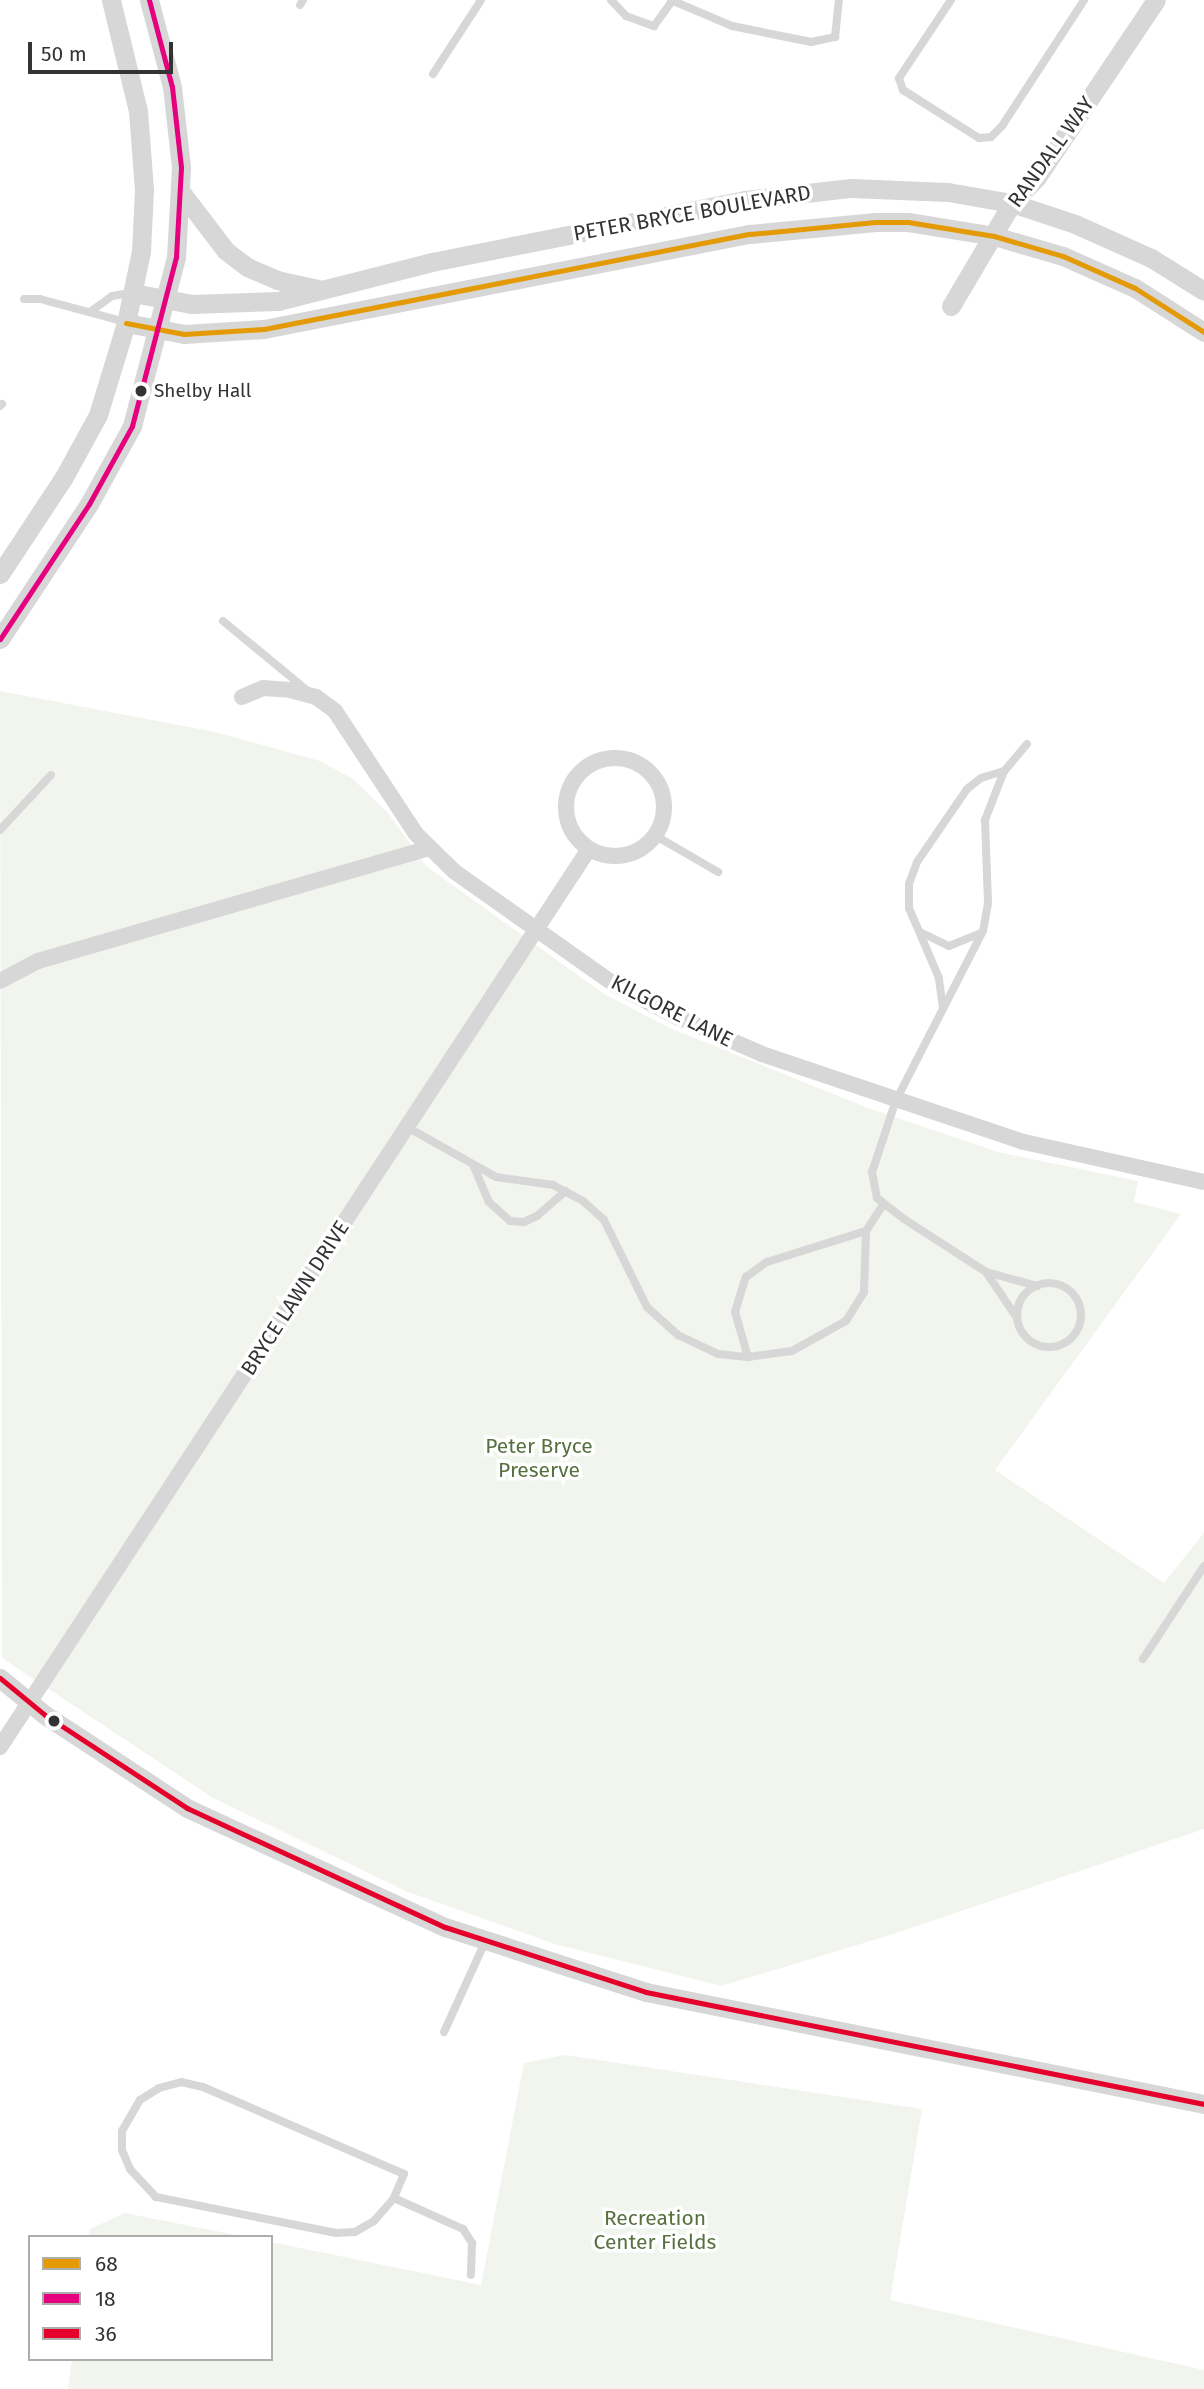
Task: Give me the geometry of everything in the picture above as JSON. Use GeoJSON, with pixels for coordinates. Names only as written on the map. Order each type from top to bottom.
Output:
{"type":"FeatureCollection","features":[{"type":"Feature","properties":{"kind":"street"},"geometry":{"type":"LineString","coordinates":[[0,574],[64,477],[98,415],[127,323],[133,293],[141,251],[144,190],[139,124],[111,0]]}},
{"type":"Feature","properties":{"kind":"street"},"geometry":{"type":"LineString","coordinates":[[0,639],[89,504],[132,426],[176,257],[181,192],[172,87],[149,0]]}},
{"type":"Feature","properties":{"kind":"street","name":"RANDALL WAY"},"geometry":{"type":"LineString","coordinates":[[951,306],[1012,203],[1037,177],[1156,0]]}},
{"type":"Feature","properties":{"kind":"street","name":"PETER BRYCE BOULEVARD"},"geometry":{"type":"LineString","coordinates":[[133,293],[166,299],[247,305],[460,257],[802,192],[918,190],[1012,203],[1113,241],[1204,291]]}},
{"type":"Feature","properties":{"kind":"street"},"geometry":{"type":"LineString","coordinates":[[181,192],[226,251],[247,267],[276,280],[323,290]]}},
{"type":"Feature","properties":{"kind":"street","name":"PETER BRYCE BOULEVARD"},"geometry":{"type":"LineString","coordinates":[[127,323],[157,330],[215,333],[296,324],[816,224],[908,222],[994,236],[1063,256],[1135,288],[1204,332]]}},
{"type":"Feature","properties":{"kind":"street"},"geometry":{"type":"LineString","coordinates":[[242,696],[263,688],[316,697]]}},
{"type":"Feature","properties":{"kind":"street","name":"KILGORE LANE"},"geometry":{"type":"LineString","coordinates":[[316,697],[349,731],[416,834],[430,848],[455,872],[615,985],[677,1017],[762,1054],[896,1100],[1024,1142],[1204,1182]]}},
{"type":"Feature","properties":{"kind":"street"},"geometry":{"type":"LineString","coordinates":[[605,758],[638,762],[661,787],[663,820],[656,836],[632,853],[603,855],[589,849],[568,823],[568,789],[577,775],[605,758]]}},
{"type":"Feature","properties":{"kind":"street"},"geometry":{"type":"LineString","coordinates":[[0,981],[38,961],[430,848]]}},
{"type":"Feature","properties":{"kind":"street","name":"BRYCE LAWN DRIVE"},"geometry":{"type":"LineString","coordinates":[[0,1747],[589,849]]}},
{"type":"Feature","properties":{"kind":"street"},"geometry":{"type":"LineString","coordinates":[[0,1678],[29,1703],[187,1808],[325,1875],[486,1940],[646,1992],[1204,2104]]}},
{"type":"Feature","properties":{"kind":"lane"},"geometry":{"type":"LineString","coordinates":[[433,74],[481,0]]}},
{"type":"Feature","properties":{"kind":"lane"},"geometry":{"type":"LineString","coordinates":[[611,0],[641,25],[654,26],[672,0],[732,26],[811,42],[835,37],[839,0]]}},
{"type":"Feature","properties":{"kind":"lane"},"geometry":{"type":"LineString","coordinates":[[951,0],[899,78],[902,90],[979,138],[991,137],[1002,126],[1083,0]]}},
{"type":"Feature","properties":{"kind":"lane"},"geometry":{"type":"LineString","coordinates":[[90,312],[113,296],[133,293]]}},
{"type":"Feature","properties":{"kind":"lane"},"geometry":{"type":"LineString","coordinates":[[24,299],[40,299],[127,323]]}},
{"type":"Feature","properties":{"kind":"lane"},"geometry":{"type":"LineString","coordinates":[[223,621],[316,697]]}},
{"type":"Feature","properties":{"kind":"lane"},"geometry":{"type":"LineString","coordinates":[[986,1272],[1017,1318],[1025,1336],[1041,1346],[1061,1345],[1076,1332],[1081,1313],[1073,1295],[1057,1284],[1037,1286],[986,1272],[883,1205],[874,1191],[872,1172],[896,1100],[982,931],[988,903],[985,820],[1004,771],[1027,744]]}},
{"type":"Feature","properties":{"kind":"lane"},"geometry":{"type":"LineString","coordinates":[[943,1008],[939,978],[918,930],[909,896],[917,862],[967,789],[981,778],[1004,771]]}},
{"type":"Feature","properties":{"kind":"lane"},"geometry":{"type":"LineString","coordinates":[[0,831],[51,775]]}},
{"type":"Feature","properties":{"kind":"lane"},"geometry":{"type":"LineString","coordinates":[[656,836],[718,872]]}},
{"type":"Feature","properties":{"kind":"lane"},"geometry":{"type":"LineString","coordinates":[[918,930],[949,946],[964,944],[982,931]]}},
{"type":"Feature","properties":{"kind":"lane"},"geometry":{"type":"LineString","coordinates":[[407,1127],[496,1177],[566,1191],[604,1220],[634,1287],[667,1326],[696,1346],[748,1357],[792,1351],[846,1321],[864,1292],[866,1230],[883,1205]]}},
{"type":"Feature","properties":{"kind":"lane"},"geometry":{"type":"LineString","coordinates":[[474,1167],[489,1202],[510,1221],[524,1222],[537,1216],[566,1191]]}},
{"type":"Feature","properties":{"kind":"lane"},"geometry":{"type":"LineString","coordinates":[[748,1357],[735,1312],[746,1277],[767,1262],[866,1230]]}},
{"type":"Feature","properties":{"kind":"lane"},"geometry":{"type":"LineString","coordinates":[[1017,1318],[1021,1298],[1037,1286]]}},
{"type":"Feature","properties":{"kind":"lane"},"geometry":{"type":"LineString","coordinates":[[1143,1659],[1204,1566]]}},
{"type":"Feature","properties":{"kind":"lane"},"geometry":{"type":"LineString","coordinates":[[444,2032],[486,1940]]}},
{"type":"Feature","properties":{"kind":"lane"},"geometry":{"type":"LineString","coordinates":[[181,2082],[203,2087],[404,2174],[394,2198],[374,2221],[355,2232],[336,2233],[178,2203],[156,2197],[139,2183],[122,2150],[122,2131],[139,2100],[159,2088],[181,2082]]}},
{"type":"Feature","properties":{"kind":"lane"},"geometry":{"type":"LineString","coordinates":[[394,2198],[463,2229],[472,2243],[471,2275]]}},
{"type":"Feature","properties":{"kind":"green space","name":"Peter Bryce Preserve"},"geometry":{"type":"Polygon","coordinates":[[[0,691],[215,732],[320,761],[353,779],[388,813],[426,866],[604,994],[670,1028],[868,1108],[998,1152],[1138,1181],[1134,1202],[1181,1214],[995,1470],[1164,1583],[1204,1533],[1204,1829],[887,1936],[721,1986],[555,1944],[408,1892],[213,1798],[2,1658],[0,691]]]}},
{"type":"Feature","properties":{"kind":"green space","name":"Recreation Center Fields"},"geometry":{"type":"Polygon","coordinates":[[[565,2055],[922,2109],[890,2300],[1204,2370],[1204,2389],[68,2389],[72,2361],[273,2361],[273,2242],[481,2285],[524,2063],[565,2055]]]}},
{"type":"Feature","properties":{"kind":"green space"},"geometry":{"type":"Polygon","coordinates":[[[125,2213],[236,2235],[89,2235],[90,2229],[125,2213]]]}},
{"type":"Feature","properties":{"kind":"transit line","name":"18"},"geometry":{"type":"LineString","coordinates":[[0,639],[89,504],[132,426],[176,257],[181,167],[172,87],[149,0]]}},
{"type":"Feature","properties":{"kind":"transit line","name":"68"},"geometry":{"type":"LineString","coordinates":[[126,323],[184,334],[264,329],[750,234],[875,222],[908,222],[994,236],[1063,256],[1135,288],[1204,332]]}},
{"type":"Feature","properties":{"kind":"transit line","name":"36"},"geometry":{"type":"LineString","coordinates":[[0,1678],[45,1715],[187,1808],[445,1927],[646,1992],[1204,2104]]}},
{"type":"Feature","properties":{"kind":"place","name":"Shelby Hall"},"geometry":{"type":"Point","coordinates":[141,391]}}]}
